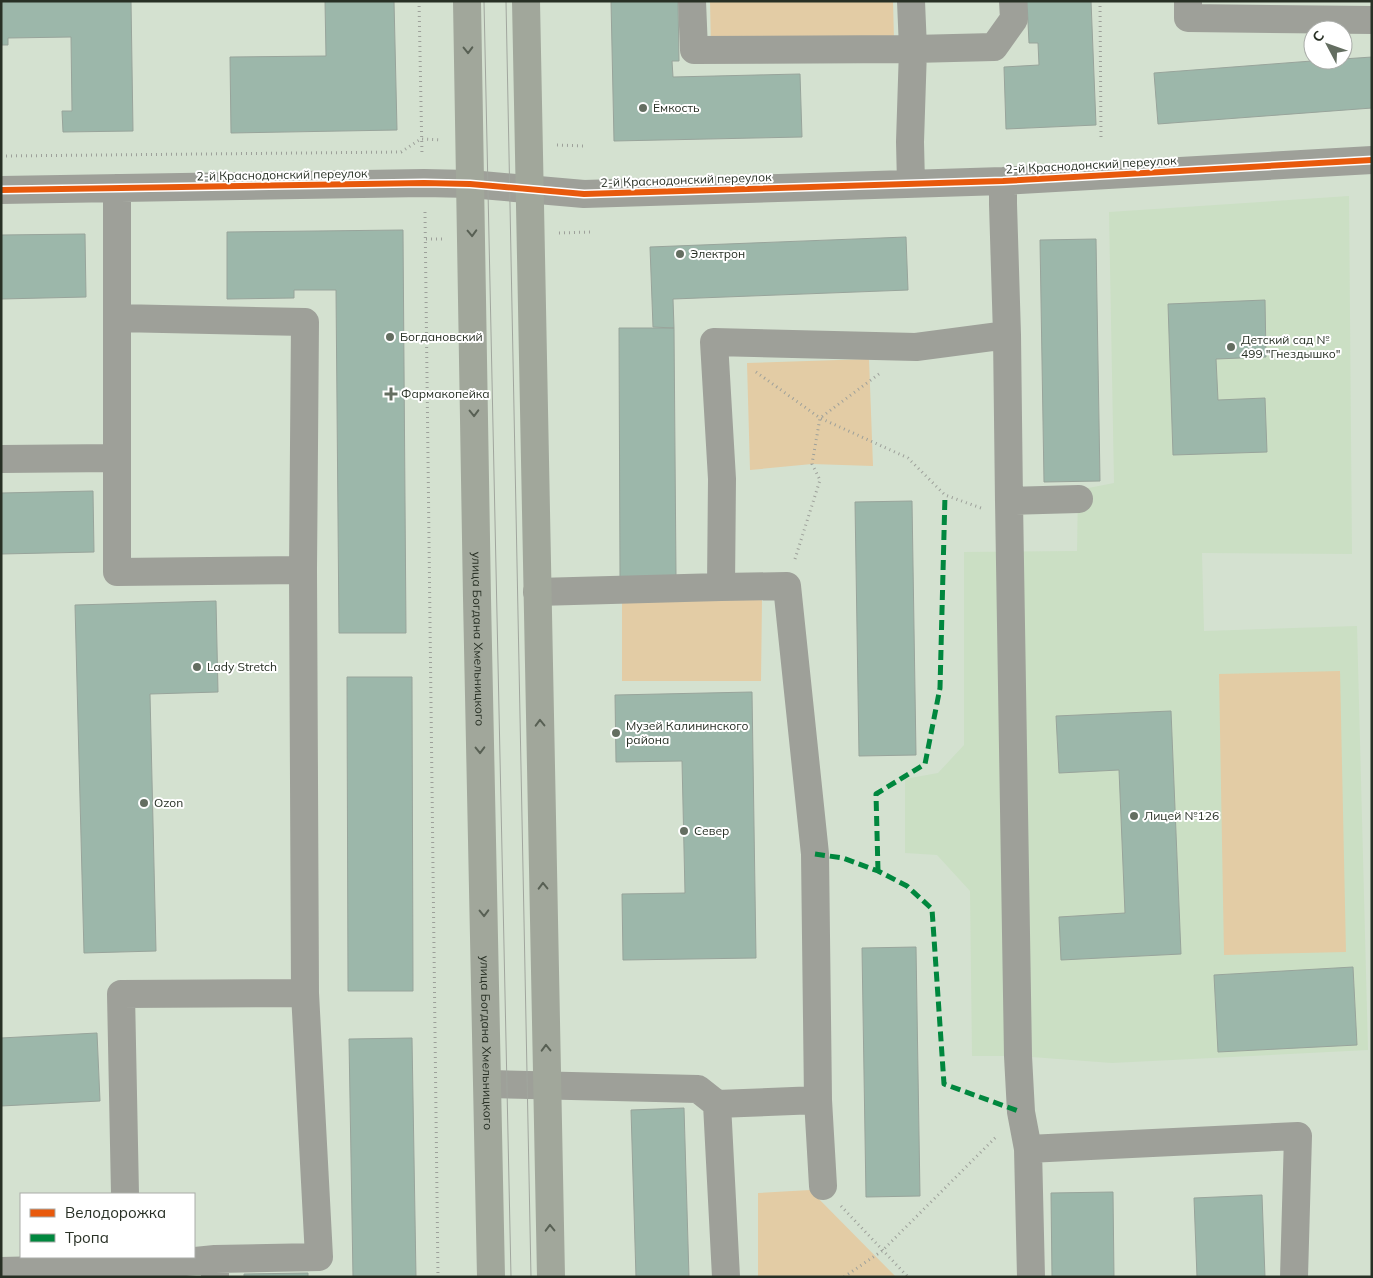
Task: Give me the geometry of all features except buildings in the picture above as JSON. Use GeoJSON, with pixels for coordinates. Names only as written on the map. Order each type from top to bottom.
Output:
{"type":"FeatureCollection","features":[{"type":"Feature","properties":{"kind":"highway","name":"улица Богдана Хмельницкого"},"geometry":{"type":"LineString","coordinates":[[467,1],[476,598],[491,1277]]}},
{"type":"Feature","properties":{"kind":"highway"},"geometry":{"type":"LineString","coordinates":[[526,1],[551,1277]]}},
{"type":"Feature","properties":{"kind":"street"},"geometry":{"type":"LineString","coordinates":[[692,1],[694,50],[994,48],[1014,19],[1013,1]]}},
{"type":"Feature","properties":{"kind":"street"},"geometry":{"type":"LineString","coordinates":[[911,1],[913,49],[910,142],[911,184]]}},
{"type":"Feature","properties":{"kind":"street"},"geometry":{"type":"LineString","coordinates":[[1188,1],[1188,18],[1372,20]]}},
{"type":"Feature","properties":{"kind":"street","name":"2-й Краснодонский переулок"},"geometry":{"type":"LineString","coordinates":[[1,190],[424,183],[470,184],[584,194],[1004,181],[1372,160]]}},
{"type":"Feature","properties":{"kind":"street"},"geometry":{"type":"LineString","coordinates":[[1004,181],[1018,1046],[1021,1112],[1028,1149],[1030,1277]]}},
{"type":"Feature","properties":{"kind":"street"},"geometry":{"type":"LineString","coordinates":[[116,188],[117,572],[304,570]]}},
{"type":"Feature","properties":{"kind":"street"},"geometry":{"type":"LineString","coordinates":[[1,1271],[126,1262],[215,1268],[319,1257],[305,993],[305,322],[117,318]]}},
{"type":"Feature","properties":{"kind":"street"},"geometry":{"type":"LineString","coordinates":[[721,586],[722,480],[714,342],[916,347],[1007,335]]}},
{"type":"Feature","properties":{"kind":"street"},"geometry":{"type":"LineString","coordinates":[[1,459],[117,458]]}},
{"type":"Feature","properties":{"kind":"street"},"geometry":{"type":"LineString","coordinates":[[1009,510],[1079,500]]}},
{"type":"Feature","properties":{"kind":"street"},"geometry":{"type":"LineString","coordinates":[[538,592],[721,586],[787,586],[815,854],[818,1100],[823,1186]]}},
{"type":"Feature","properties":{"kind":"street"},"geometry":{"type":"LineString","coordinates":[[125,1193],[121,994],[305,993]]}},
{"type":"Feature","properties":{"kind":"street"},"geometry":{"type":"LineString","coordinates":[[488,1084],[698,1089],[717,1104],[818,1100]]}},
{"type":"Feature","properties":{"kind":"street"},"geometry":{"type":"LineString","coordinates":[[717,1104],[726,1277]]}},
{"type":"Feature","properties":{"kind":"street"},"geometry":{"type":"LineString","coordinates":[[1028,1149],[1298,1136],[1294,1277]]}},
{"type":"Feature","properties":{"kind":"path"},"geometry":{"type":"LineString","coordinates":[[420,1],[421,139],[426,239],[438,1277]]}},
{"type":"Feature","properties":{"kind":"path"},"geometry":{"type":"LineString","coordinates":[[1100,1],[1102,138]]}},
{"type":"Feature","properties":{"kind":"path"},"geometry":{"type":"LineString","coordinates":[[1,156],[401,152],[421,139]]}},
{"type":"Feature","properties":{"kind":"path"},"geometry":{"type":"LineString","coordinates":[[787,586],[820,480],[812,464],[820,418],[916,347]]}},
{"type":"Feature","properties":{"kind":"path"},"geometry":{"type":"LineString","coordinates":[[752,369],[820,418],[908,458],[945,495],[1009,510]]}},
{"type":"Feature","properties":{"kind":"path"},"geometry":{"type":"LineString","coordinates":[[844,1277],[882,1251],[1021,1112]]}},
{"type":"Feature","properties":{"kind":"path"},"geometry":{"type":"LineString","coordinates":[[823,1186],[908,1277]]}},
{"type":"Feature","properties":{"kind":"shaded area"},"geometry":{"type":"Polygon","coordinates":[[[710,1],[893,1],[894,40],[711,47],[710,1]]]}},
{"type":"Feature","properties":{"kind":"shaded area","name":"Лицей №126"},"geometry":{"type":"Polygon","coordinates":[[[1349,196],[1352,554],[1202,553],[1204,631],[1357,626],[1368,1050],[1112,1063],[1018,1056],[972,1056],[970,891],[937,855],[905,853],[905,779],[938,773],[964,745],[964,552],[1077,551],[1078,490],[1114,483],[1109,212],[1349,196]]]}},
{"type":"Feature","properties":{"kind":"shaded area"},"geometry":{"type":"Polygon","coordinates":[[[869,359],[873,466],[812,464],[750,470],[747,363],[869,359]]]}},
{"type":"Feature","properties":{"kind":"shaded area"},"geometry":{"type":"Polygon","coordinates":[[[762,599],[761,681],[622,681],[622,600],[762,599]]]}},
{"type":"Feature","properties":{"kind":"shaded area"},"geometry":{"type":"Polygon","coordinates":[[[1340,671],[1346,952],[1224,955],[1219,674],[1340,671]]]}},
{"type":"Feature","properties":{"kind":"shaded area"},"geometry":{"type":"Polygon","coordinates":[[[810,1190],[896,1277],[758,1277],[758,1193],[810,1190]]]}},
{"type":"Feature","properties":{"kind":"tram line"},"geometry":{"type":"LineString","coordinates":[[484,1],[511,1277]]}},
{"type":"Feature","properties":{"kind":"tram line"},"geometry":{"type":"LineString","coordinates":[[506,1],[531,1277]]}},
{"type":"Feature","properties":{"kind":"marked path"},"geometry":{"type":"LineString","coordinates":[[878,871],[876,794],[925,764],[940,688],[945,495]]}},
{"type":"Feature","properties":{"kind":"marked path"},"geometry":{"type":"LineString","coordinates":[[815,854],[843,858],[878,871],[907,886],[932,909],[944,1084],[1021,1112]]}},
{"type":"Feature","properties":{"kind":"cycle path"},"geometry":{"type":"LineString","coordinates":[[1,190],[424,183],[470,184],[584,194],[1003,181],[1372,160]]}},
{"type":"Feature","properties":{"kind":"place","name":"Ёмкость"},"geometry":{"type":"Point","coordinates":[643,108]}},
{"type":"Feature","properties":{"kind":"place","name":"Электрон"},"geometry":{"type":"Point","coordinates":[680,254]}},
{"type":"Feature","properties":{"kind":"place","name":"Богдановский"},"geometry":{"type":"Point","coordinates":[390,337]}},
{"type":"Feature","properties":{"kind":"place","name":"Детский сад № 499 \"Гнездышко\""},"geometry":{"type":"Point","coordinates":[1231,347]}},
{"type":"Feature","properties":{"kind":"place","name":"Фармакопейка"},"geometry":{"type":"Point","coordinates":[391,394]}},
{"type":"Feature","properties":{"kind":"place","name":"Lady Stretch"},"geometry":{"type":"Point","coordinates":[197,667]}},
{"type":"Feature","properties":{"kind":"place","name":"Музей Калининского района"},"geometry":{"type":"Point","coordinates":[616,733]}},
{"type":"Feature","properties":{"kind":"place","name":"Ozon"},"geometry":{"type":"Point","coordinates":[144,803]}},
{"type":"Feature","properties":{"kind":"place","name":"Лицей №126"},"geometry":{"type":"Point","coordinates":[1134,816]}},
{"type":"Feature","properties":{"kind":"place","name":"Север"},"geometry":{"type":"Point","coordinates":[684,831]}}]}
